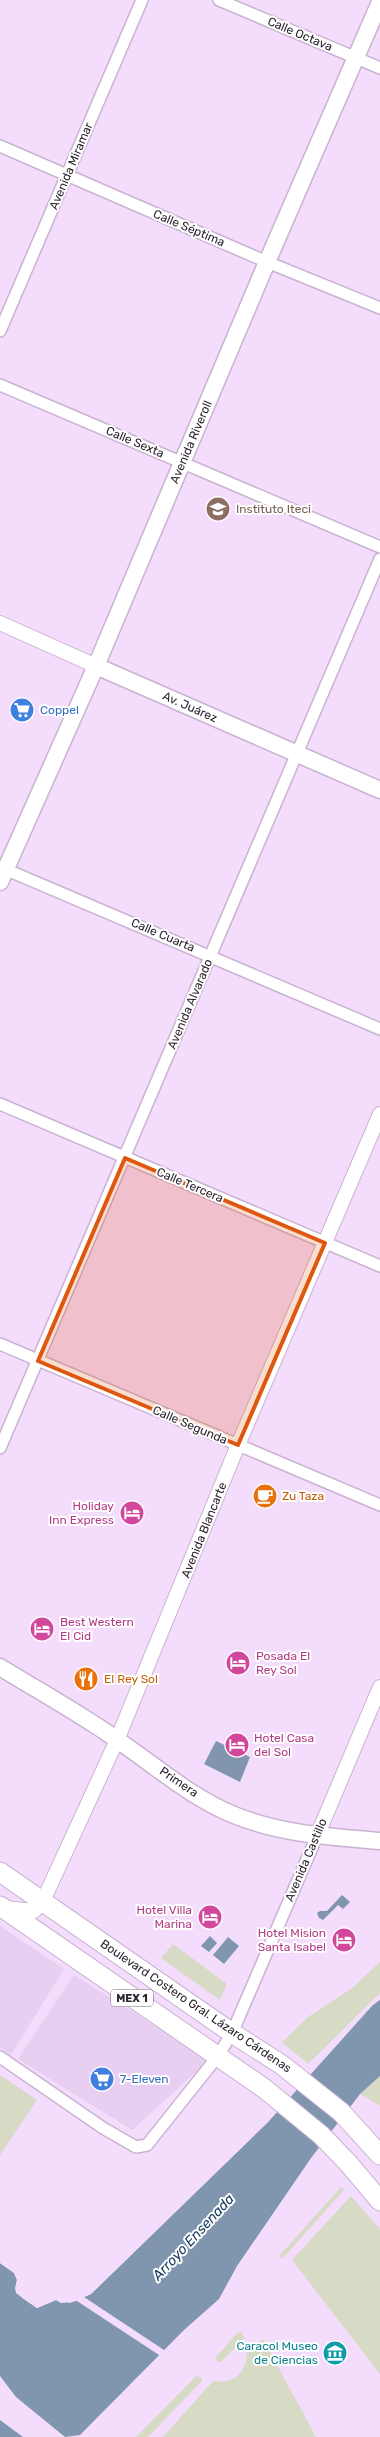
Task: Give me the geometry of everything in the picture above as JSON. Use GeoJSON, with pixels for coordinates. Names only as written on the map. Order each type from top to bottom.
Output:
{"type":"FeatureCollection","features":[{"type":"Feature","properties":{"kind":"highway","name":"Boulevard Costero Gral. Lázaro Cárdenas"},"geometry":{"type":"LineString","coordinates":[[0,1872],[232,2033],[282,2065],[314,2089],[364,2135],[380,2154]]}},
{"type":"Feature","properties":{"kind":"highway","name":"MEX 1"},"geometry":{"type":"LineString","coordinates":[[0,1906],[265,2089],[293,2111],[343,2157],[380,2201]]}},
{"type":"Feature","properties":{"kind":"main road","name":"Avenida Riveroll"},"geometry":{"type":"LineString","coordinates":[[2,872],[96,666],[267,262],[380,2]]}},
{"type":"Feature","properties":{"kind":"main road","name":"Av. Juárez"},"geometry":{"type":"LineString","coordinates":[[96,666],[380,790]]}},
{"type":"Feature","properties":{"kind":"main road","name":"Primera"},"geometry":{"type":"LineString","coordinates":[[0,1667],[117,1740],[212,1804],[234,1815],[272,1827],[317,1836],[380,1841]]}},
{"type":"Feature","properties":{"kind":"street","name":"Avenida Miramar"},"geometry":{"type":"LineString","coordinates":[[0,331],[142,0]]}},
{"type":"Feature","properties":{"kind":"street","name":"Calle Octava"},"geometry":{"type":"LineString","coordinates":[[219,0],[380,68]]}},
{"type":"Feature","properties":{"kind":"street","name":"Calle Séptima"},"geometry":{"type":"LineString","coordinates":[[0,146],[267,262],[380,308]]}},
{"type":"Feature","properties":{"kind":"street","name":"Calle Sexta"},"geometry":{"type":"LineString","coordinates":[[0,385],[380,547]]}},
{"type":"Feature","properties":{"kind":"street","name":"Avenida Alvarado"},"geometry":{"type":"LineString","coordinates":[[0,1448],[380,559]]}},
{"type":"Feature","properties":{"kind":"street","name":"Av. Juárez"},"geometry":{"type":"LineString","coordinates":[[0,624],[96,666]]}},
{"type":"Feature","properties":{"kind":"street","name":"Calle Cuarta"},"geometry":{"type":"LineString","coordinates":[[2,872],[211,956],[380,1029]]}},
{"type":"Feature","properties":{"kind":"street","name":"Calle Tercera"},"geometry":{"type":"LineString","coordinates":[[0,1104],[380,1266]]}},
{"type":"Feature","properties":{"kind":"street","name":"Avenida Blancarte"},"geometry":{"type":"LineString","coordinates":[[43,1901],[117,1740],[238,1445],[380,1114]]}},
{"type":"Feature","properties":{"kind":"street","name":"Calle Segunda"},"geometry":{"type":"LineString","coordinates":[[0,1344],[380,1505]]}},
{"type":"Feature","properties":{"kind":"street","name":"Avenida Castillo"},"geometry":{"type":"LineString","coordinates":[[0,2058],[103,2128],[136,2147],[142,2148],[156,2135],[218,2056],[232,2033],[380,1687]]}},
{"type":"Feature","properties":{"kind":"street"},"geometry":{"type":"LineString","coordinates":[[0,1906],[34,1911],[43,1901]]}},
{"type":"Feature","properties":{"kind":"highlighted area"},"geometry":{"type":"Polygon","coordinates":[[[125,1158],[325,1243],[238,1445],[38,1361],[125,1158]]]}},
{"type":"Feature","properties":{"kind":"shaded area"},"geometry":{"type":"Polygon","coordinates":[[[0,1926],[64,1969],[11,2055],[0,2047],[0,1926]]]}},
{"type":"Feature","properties":{"kind":"shaded area"},"geometry":{"type":"Polygon","coordinates":[[[74,1975],[209,2060],[132,2130],[18,2059],[74,1975]]]}},
{"type":"Feature","properties":{"kind":"green space"},"geometry":{"type":"Polygon","coordinates":[[[173,1944],[227,1984],[220,2000],[161,1958],[173,1944]]]}},
{"type":"Feature","properties":{"kind":"green space"},"geometry":{"type":"Polygon","coordinates":[[[380,1962],[380,1993],[308,2064],[282,2042],[308,2017],[351,1989],[380,1962]]]}},
{"type":"Feature","properties":{"kind":"green space"},"geometry":{"type":"Polygon","coordinates":[[[0,2075],[37,2100],[0,2155],[0,2075]]]}},
{"type":"Feature","properties":{"kind":"green space"},"geometry":{"type":"Polygon","coordinates":[[[380,2076],[380,2106],[360,2094],[380,2076]]]}},
{"type":"Feature","properties":{"kind":"green space"},"geometry":{"type":"Polygon","coordinates":[[[341,2187],[344,2190],[282,2259],[279,2256],[341,2187]]]}},
{"type":"Feature","properties":{"kind":"green space"},"geometry":{"type":"Polygon","coordinates":[[[351,2196],[380,2229],[380,2374],[292,2260],[351,2196]]]}},
{"type":"Feature","properties":{"kind":"green space"},"geometry":{"type":"Polygon","coordinates":[[[241,2332],[245,2338],[221,2362],[217,2362],[216,2357],[237,2333],[241,2332]]]}},
{"type":"Feature","properties":{"kind":"green space"},"geometry":{"type":"Polygon","coordinates":[[[263,2339],[316,2437],[163,2437],[213,2381],[227,2381],[238,2375],[245,2365],[247,2351],[263,2339]]]}},
{"type":"Feature","properties":{"kind":"green space"},"geometry":{"type":"Polygon","coordinates":[[[196,2376],[201,2377],[202,2381],[148,2437],[136,2437],[196,2376]]]}},
{"type":"Feature","properties":{"kind":"water"},"geometry":{"type":"Polygon","coordinates":[[[216,1741],[250,1757],[240,1782],[204,1764],[216,1741]]]}},
{"type":"Feature","properties":{"kind":"water"},"geometry":{"type":"Polygon","coordinates":[[[342,1895],[350,1902],[343,1909],[338,1905],[323,1920],[319,1918],[317,1913],[327,1911],[342,1895]]]}},
{"type":"Feature","properties":{"kind":"water"},"geometry":{"type":"Polygon","coordinates":[[[210,1936],[217,1943],[209,1952],[201,1946],[210,1936]]]}},
{"type":"Feature","properties":{"kind":"water"},"geometry":{"type":"Polygon","coordinates":[[[228,1937],[239,1946],[224,1964],[213,1955],[228,1937]]]}},
{"type":"Feature","properties":{"kind":"water","name":"Arroyo Ensenada"},"geometry":{"type":"Polygon","coordinates":[[[380,2000],[380,2076],[360,2094],[311,2158],[237,2266],[219,2299],[184,2330],[80,2435],[65,2437],[16,2397],[0,2376],[0,2263],[14,2273],[17,2280],[16,2290],[21,2297],[37,2308],[56,2300],[70,2303],[91,2294],[268,2122],[367,2009],[380,2000]]]}},
{"type":"Feature","properties":{"kind":"water"},"geometry":{"type":"Polygon","coordinates":[[[0,2420],[23,2437],[0,2437],[0,2420]]]}},
{"type":"Feature","properties":{"kind":"pier"},"geometry":{"type":"Polygon","coordinates":[[[380,1997],[268,2122],[91,2294],[84,2297],[167,2352],[162,2357],[77,2301],[61,2303],[56,2300],[37,2308],[16,2293],[17,2280],[14,2273],[0,2263],[0,2261],[15,2271],[20,2280],[18,2291],[38,2306],[56,2298],[61,2300],[76,2299],[90,2292],[266,2120],[365,2008],[380,1997]]]}},
{"type":"Feature","properties":{"kind":"place","name":"Instituto Iteci"},"geometry":{"type":"Point","coordinates":[218,509]}},
{"type":"Feature","properties":{"kind":"place","name":"Coppel"},"geometry":{"type":"Point","coordinates":[22,710]}},
{"type":"Feature","properties":{"kind":"place","name":"Zu Taza"},"geometry":{"type":"Point","coordinates":[265,1496]}},
{"type":"Feature","properties":{"kind":"place","name":"Holiday Inn Express"},"geometry":{"type":"Point","coordinates":[132,1513]}},
{"type":"Feature","properties":{"kind":"place","name":"Best Western El Cid"},"geometry":{"type":"Point","coordinates":[42,1629]}},
{"type":"Feature","properties":{"kind":"place","name":"Posada El Rey Sol"},"geometry":{"type":"Point","coordinates":[238,1663]}},
{"type":"Feature","properties":{"kind":"place","name":"El Rey Sol"},"geometry":{"type":"Point","coordinates":[86,1679]}},
{"type":"Feature","properties":{"kind":"place","name":"Hotel Casa del Sol"},"geometry":{"type":"Point","coordinates":[237,1745]}},
{"type":"Feature","properties":{"kind":"place","name":"Hotel Villa Marina"},"geometry":{"type":"Point","coordinates":[210,1917]}},
{"type":"Feature","properties":{"kind":"place","name":"Hotel Mision Santa Isabel"},"geometry":{"type":"Point","coordinates":[344,1940]}},
{"type":"Feature","properties":{"kind":"place","name":"7-Eleven"},"geometry":{"type":"Point","coordinates":[102,2079]}},
{"type":"Feature","properties":{"kind":"place","name":"Caracol Museo de Ciencias"},"geometry":{"type":"Point","coordinates":[335,2353]}}]}
